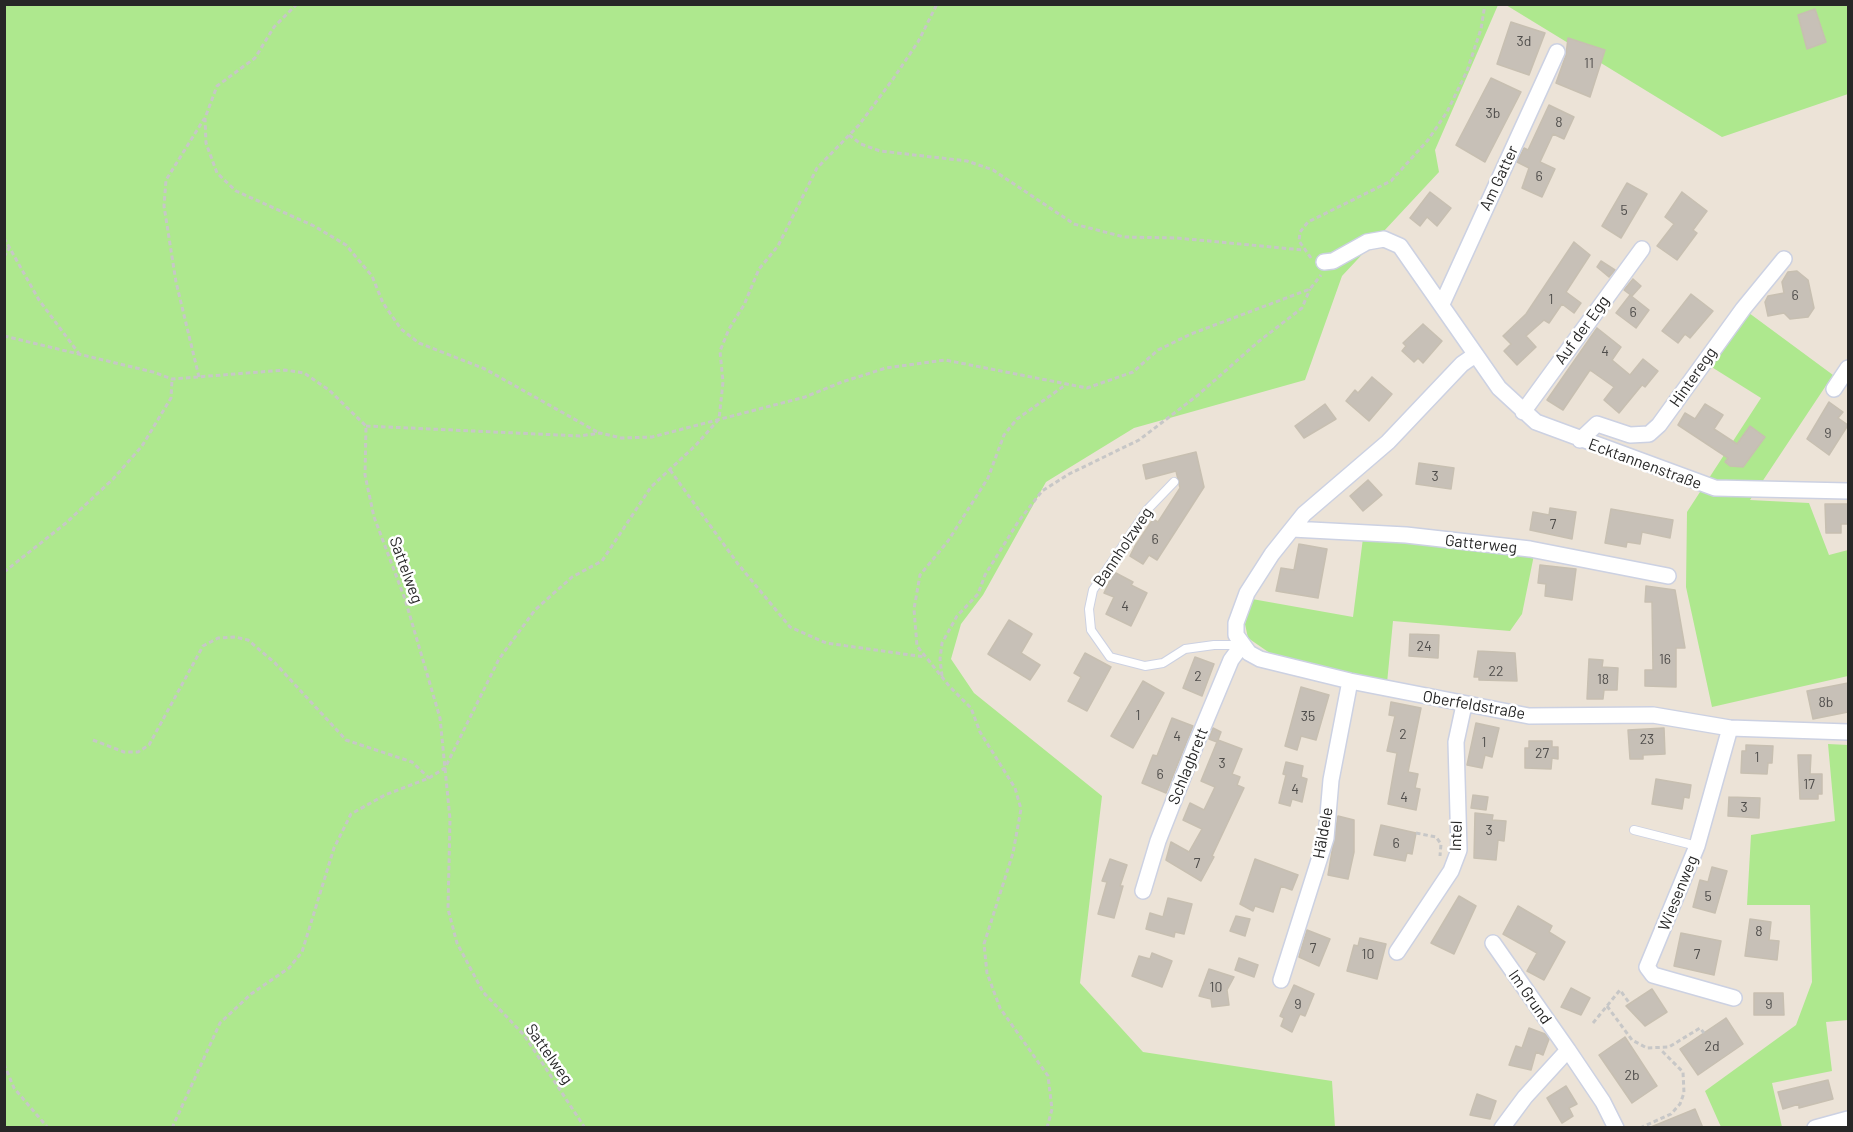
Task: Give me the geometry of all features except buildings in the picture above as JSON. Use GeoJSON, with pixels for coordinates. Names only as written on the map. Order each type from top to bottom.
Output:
{"type":"FeatureCollection","features":[{"type":"Feature","properties":{"kind":"street","name":"Am Gatter"},"geometry":{"type":"LineString","coordinates":[[1442,304],[1557,52]]}},
{"type":"Feature","properties":{"kind":"street","name":"Ecktannenstraße"},"geometry":{"type":"LineString","coordinates":[[1324,262],[1333,261],[1367,242],[1384,239],[1400,246],[1499,388],[1536,422],[1715,488],[1848,491]]}},
{"type":"Feature","properties":{"kind":"street","name":"Auf der Egg"},"geometry":{"type":"LineString","coordinates":[[1523,412],[1642,249]]}},
{"type":"Feature","properties":{"kind":"street","name":"Hinteregg"},"geometry":{"type":"LineString","coordinates":[[1580,440],[1597,424],[1639,436],[1654,429],[1711,349],[1784,259]]}},
{"type":"Feature","properties":{"kind":"street"},"geometry":{"type":"LineString","coordinates":[[1242,645],[1236,635],[1240,608],[1272,554],[1304,514],[1388,442],[1462,364],[1475,355]]}},
{"type":"Feature","properties":{"kind":"street"},"geometry":{"type":"LineString","coordinates":[[1834,389],[1848,368]]}},
{"type":"Feature","properties":{"kind":"street","name":"Gatterweg"},"geometry":{"type":"LineString","coordinates":[[1292,529],[1406,535],[1530,549],[1668,576]]}},
{"type":"Feature","properties":{"kind":"street","name":"Oberfeldstraße"},"geometry":{"type":"LineString","coordinates":[[1242,645],[1260,659],[1350,681],[1529,716],[1653,715],[1730,728],[1848,732]]}},
{"type":"Feature","properties":{"kind":"street","name":"Schlagbrett"},"geometry":{"type":"LineString","coordinates":[[1143,891],[1158,842],[1196,744],[1231,660],[1242,645]]}},
{"type":"Feature","properties":{"kind":"street","name":"Häldele"},"geometry":{"type":"LineString","coordinates":[[1281,980],[1326,838],[1331,780],[1350,681]]}},
{"type":"Feature","properties":{"kind":"street","name":"Intel"},"geometry":{"type":"LineString","coordinates":[[1397,952],[1451,871],[1459,850],[1456,742],[1464,705]]}},
{"type":"Feature","properties":{"kind":"street","name":"Wiesenweg"},"geometry":{"type":"LineString","coordinates":[[1730,728],[1697,846],[1647,967],[1653,975],[1734,998]]}},
{"type":"Feature","properties":{"kind":"street","name":"Im Grund"},"geometry":{"type":"LineString","coordinates":[[1493,943],[1603,1102],[1616,1128]]}},
{"type":"Feature","properties":{"kind":"street"},"geometry":{"type":"LineString","coordinates":[[1502,1128],[1525,1097],[1568,1050]]}},
{"type":"Feature","properties":{"kind":"street"},"geometry":{"type":"LineString","coordinates":[[1815,1128],[1848,1119]]}},
{"type":"Feature","properties":{"kind":"lane","name":"Bannholzweg"},"geometry":{"type":"LineString","coordinates":[[1174,482],[1147,510],[1093,590],[1089,609],[1091,630],[1110,657],[1145,666],[1163,663],[1185,649],[1214,645],[1242,645]]}},
{"type":"Feature","properties":{"kind":"lane"},"geometry":{"type":"LineString","coordinates":[[1635,830],[1697,846]]}},
{"type":"Feature","properties":{"kind":"path"},"geometry":{"type":"LineString","coordinates":[[200,378],[177,282],[164,206],[166,180],[205,118],[217,86],[255,58],[274,27],[297,4]]}},
{"type":"Feature","properties":{"kind":"path"},"geometry":{"type":"LineString","coordinates":[[172,1128],[220,1023],[251,994],[289,968],[302,951],[334,848],[351,814],[385,795],[429,778],[445,768],[499,660],[535,610],[572,577],[602,561],[651,487],[718,419],[723,381],[720,351],[729,329],[744,305],[759,269],[778,246],[817,168],[849,135],[893,79],[918,42],[936,4]]}},
{"type":"Feature","properties":{"kind":"path"},"geometry":{"type":"LineString","coordinates":[[943,677],[940,659],[942,643],[957,616],[978,594],[985,575],[1042,491],[1069,474],[1147,434],[1198,396],[1258,342],[1302,308],[1310,289],[1319,280],[1324,262],[1310,258],[1303,250],[1299,241],[1300,232],[1308,222],[1391,181],[1428,140],[1448,112],[1467,71],[1482,29],[1485,4]]}},
{"type":"Feature","properties":{"kind":"path"},"geometry":{"type":"LineString","coordinates":[[205,118],[206,143],[217,173],[236,191],[314,226],[346,245],[372,276],[383,303],[401,329],[419,343],[485,369],[600,433],[621,438],[652,436],[805,397],[886,368],[923,362],[945,360],[975,364],[1065,386],[1087,388],[1133,372],[1158,350],[1191,334],[1310,289]]}},
{"type":"Feature","properties":{"kind":"path"},"geometry":{"type":"LineString","coordinates":[[849,135],[861,144],[880,151],[967,161],[993,170],[1074,225],[1124,237],[1178,238],[1303,250]]}},
{"type":"Feature","properties":{"kind":"path"},"geometry":{"type":"LineString","coordinates":[[4,238],[39,300],[81,357]]}},
{"type":"Feature","properties":{"kind":"path"},"geometry":{"type":"LineString","coordinates":[[4,257],[9,247]]}},
{"type":"Feature","properties":{"kind":"path"},"geometry":{"type":"LineString","coordinates":[[4,336],[81,357],[153,372],[172,379],[285,370],[304,374],[329,390],[366,426],[580,436],[600,433]]}},
{"type":"Feature","properties":{"kind":"path"},"geometry":{"type":"LineString","coordinates":[[4,572],[66,523],[113,479],[142,446],[171,398],[172,379]]}},
{"type":"Feature","properties":{"kind":"path"},"geometry":{"type":"LineString","coordinates":[[1047,1128],[1052,1109],[1048,1076],[1000,1008],[987,974],[984,944],[1013,853],[1021,809],[1015,788],[980,732],[971,708],[917,646],[914,609],[920,575],[948,541],[988,478],[1004,435],[1017,418],[1065,386]]}},
{"type":"Feature","properties":{"kind":"path","name":"Sattelweg"},"geometry":{"type":"LineString","coordinates":[[366,426],[365,475],[374,517],[405,599],[440,717],[450,819],[448,909],[457,943],[483,992],[524,1035],[585,1128]]}},
{"type":"Feature","properties":{"kind":"path"},"geometry":{"type":"LineString","coordinates":[[670,470],[732,555],[790,627],[826,643],[926,657]]}},
{"type":"Feature","properties":{"kind":"path"},"geometry":{"type":"LineString","coordinates":[[93,740],[124,752],[138,752],[149,745],[202,646],[218,638],[235,637],[248,640],[275,663],[346,740],[412,762],[429,778]]}},
{"type":"Feature","properties":{"kind":"path"},"geometry":{"type":"LineString","coordinates":[[1416,833],[1436,837],[1441,844],[1440,858]]}},
{"type":"Feature","properties":{"kind":"path"},"geometry":{"type":"LineString","coordinates":[[1593,1023],[1620,990],[1630,1004]]}},
{"type":"Feature","properties":{"kind":"path"},"geometry":{"type":"LineString","coordinates":[[1607,1006],[1632,1040],[1647,1048],[1660,1049],[1687,1038],[1701,1028],[1704,1033]]}},
{"type":"Feature","properties":{"kind":"path"},"geometry":{"type":"LineString","coordinates":[[1640,1128],[1672,1116],[1680,1104],[1685,1084],[1683,1072],[1660,1049]]}},
{"type":"Feature","properties":{"kind":"path"},"geometry":{"type":"LineString","coordinates":[[4,1064],[14,1088],[48,1128]]}},
{"type":"Feature","properties":{"kind":"green space"},"geometry":{"type":"Polygon","coordinates":[[[5,5],[1498,5],[1435,150],[1439,172],[1342,276],[1305,380],[1134,428],[1046,482],[983,595],[961,624],[951,659],[974,693],[1102,796],[1080,983],[1143,1052],[1332,1081],[1335,1127],[5,1128],[5,5]]]}},
{"type":"Feature","properties":{"kind":"green space"},"geometry":{"type":"Polygon","coordinates":[[[1506,5],[1848,5],[1848,94],[1722,137],[1506,5]]]}},
{"type":"Feature","properties":{"kind":"green space"},"geometry":{"type":"Polygon","coordinates":[[[1749,313],[1833,375],[1750,500],[1809,503],[1829,555],[1848,550],[1848,676],[1712,707],[1686,587],[1687,512],[1761,398],[1710,366],[1749,313]]]}},
{"type":"Feature","properties":{"kind":"green space"},"geometry":{"type":"Polygon","coordinates":[[[1363,538],[1534,555],[1522,614],[1510,631],[1393,621],[1387,683],[1277,658],[1248,638],[1245,624],[1252,599],[1353,617],[1363,538]]]}},
{"type":"Feature","properties":{"kind":"green space"},"geometry":{"type":"Polygon","coordinates":[[[1828,744],[1848,745],[1848,1020],[1826,1022],[1832,1071],[1772,1083],[1782,1127],[1721,1127],[1705,1091],[1796,1025],[1812,982],[1810,905],[1747,905],[1751,835],[1835,821],[1828,744]]]}}]}
